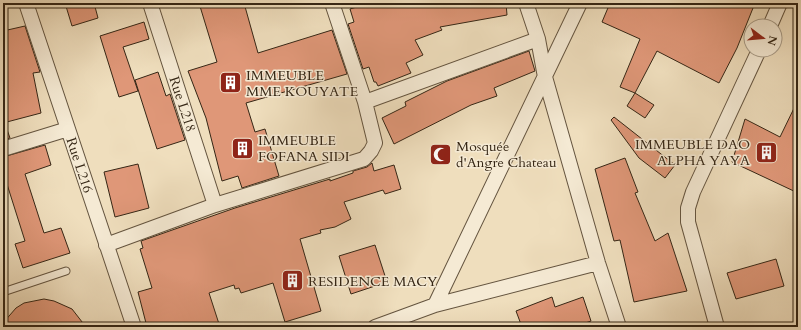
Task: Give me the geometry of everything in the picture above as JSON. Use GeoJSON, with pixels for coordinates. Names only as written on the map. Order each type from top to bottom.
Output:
{"type":"FeatureCollection","features":[{"type":"Feature","properties":{"kind":"street","name":"Rue L216"},"geometry":{"type":"LineString","coordinates":[[26,3],[134,327]]}},
{"type":"Feature","properties":{"kind":"street","name":"Rue L218"},"geometry":{"type":"LineString","coordinates":[[150,3],[216,204]]}},
{"type":"Feature","properties":{"kind":"street"},"geometry":{"type":"LineString","coordinates":[[106,245],[216,204],[364,159],[371,151],[375,143],[365,102],[332,3]]}},
{"type":"Feature","properties":{"kind":"street"},"geometry":{"type":"LineString","coordinates":[[526,3],[538,39],[545,77],[598,262],[619,327]]}},
{"type":"Feature","properties":{"kind":"street"},"geometry":{"type":"LineString","coordinates":[[435,305],[580,3]]}},
{"type":"Feature","properties":{"kind":"street"},"geometry":{"type":"LineString","coordinates":[[773,18],[780,3]]}},
{"type":"Feature","properties":{"kind":"street"},"geometry":{"type":"LineString","coordinates":[[365,102],[538,39]]}},
{"type":"Feature","properties":{"kind":"street"},"geometry":{"type":"LineString","coordinates":[[718,327],[688,222],[688,208],[693,192],[755,58]]}},
{"type":"Feature","properties":{"kind":"street"},"geometry":{"type":"LineString","coordinates":[[3,149],[68,129]]}},
{"type":"Feature","properties":{"kind":"street"},"geometry":{"type":"LineString","coordinates":[[375,327],[435,305],[598,262]]}},
{"type":"Feature","properties":{"kind":"lane"},"geometry":{"type":"LineString","coordinates":[[3,292],[66,271]]}},
{"type":"Feature","properties":{"kind":"building"},"geometry":{"type":"Polygon","coordinates":[[[65,3],[94,3],[98,18],[72,26],[65,3]]]}},
{"type":"Feature","properties":{"kind":"building"},"geometry":{"type":"Polygon","coordinates":[[[199,3],[244,3],[258,53],[332,30],[347,74],[246,103],[255,132],[265,129],[279,176],[242,188],[238,176],[222,181],[206,118],[188,71],[217,62],[199,3]]]}},
{"type":"Feature","properties":{"kind":"building"},"geometry":{"type":"Polygon","coordinates":[[[370,3],[506,3],[507,15],[440,27],[442,30],[415,40],[423,55],[406,63],[411,73],[378,86],[376,82],[374,82],[369,67],[363,69],[348,24],[354,22],[350,9],[370,3]]]}},
{"type":"Feature","properties":{"kind":"building"},"geometry":{"type":"Polygon","coordinates":[[[610,3],[755,3],[749,18],[743,18],[743,33],[719,83],[657,51],[635,93],[620,87],[640,39],[602,22],[610,3]]]}},
{"type":"Feature","properties":{"kind":"building"},"geometry":{"type":"Polygon","coordinates":[[[144,22],[149,39],[123,47],[138,91],[119,97],[100,36],[144,22]]]}},
{"type":"Feature","properties":{"kind":"building"},"geometry":{"type":"Polygon","coordinates":[[[25,26],[40,72],[33,73],[41,113],[3,123],[3,31],[25,26]]]}},
{"type":"Feature","properties":{"kind":"building"},"geometry":{"type":"Polygon","coordinates":[[[529,51],[535,71],[494,88],[497,96],[471,105],[394,144],[382,118],[406,106],[405,102],[447,81],[529,51]]]}},
{"type":"Feature","properties":{"kind":"building"},"geometry":{"type":"Polygon","coordinates":[[[158,72],[166,96],[170,94],[185,140],[157,149],[135,80],[158,72]]]}},
{"type":"Feature","properties":{"kind":"building"},"geometry":{"type":"Polygon","coordinates":[[[635,93],[654,105],[645,118],[627,106],[635,93]]]}},
{"type":"Feature","properties":{"kind":"building","name":"IMMEUBLE DAO ALPHA YAYA"},"geometry":{"type":"Polygon","coordinates":[[[798,100],[798,193],[732,162],[745,119],[780,137],[798,100]]]}},
{"type":"Feature","properties":{"kind":"building"},"geometry":{"type":"Polygon","coordinates":[[[614,117],[675,165],[665,178],[639,158],[611,120],[614,117]]]}},
{"type":"Feature","properties":{"kind":"building"},"geometry":{"type":"Polygon","coordinates":[[[5,124],[10,138],[3,140],[3,125],[5,124]]]}},
{"type":"Feature","properties":{"kind":"building"},"geometry":{"type":"Polygon","coordinates":[[[45,145],[51,165],[25,174],[44,233],[61,228],[70,253],[23,268],[15,244],[25,241],[6,181],[3,181],[3,157],[45,145]]]}},
{"type":"Feature","properties":{"kind":"building"},"geometry":{"type":"Polygon","coordinates":[[[625,158],[638,192],[635,193],[655,241],[668,233],[687,291],[634,302],[620,240],[614,241],[595,169],[625,158]]]}},
{"type":"Feature","properties":{"kind":"building"},"geometry":{"type":"Polygon","coordinates":[[[372,163],[374,171],[394,165],[401,189],[385,194],[383,190],[344,202],[351,219],[335,227],[320,230],[321,233],[300,239],[321,311],[285,322],[273,283],[241,293],[239,288],[235,289],[234,285],[209,293],[220,327],[188,327],[187,324],[174,327],[147,327],[138,292],[152,288],[140,249],[143,248],[141,241],[235,208],[330,179],[330,181],[353,173],[353,171],[367,167],[372,163]]]}},
{"type":"Feature","properties":{"kind":"building"},"geometry":{"type":"Polygon","coordinates":[[[138,164],[149,208],[115,217],[104,172],[138,164]]]}},
{"type":"Feature","properties":{"kind":"building"},"geometry":{"type":"Polygon","coordinates":[[[375,245],[387,282],[351,294],[339,256],[375,245]]]}},
{"type":"Feature","properties":{"kind":"building"},"geometry":{"type":"Polygon","coordinates":[[[776,259],[784,286],[736,299],[727,273],[776,259]]]}},
{"type":"Feature","properties":{"kind":"building"},"geometry":{"type":"Polygon","coordinates":[[[552,297],[555,307],[583,297],[591,321],[574,327],[522,327],[516,311],[552,297]]]}},
{"type":"Feature","properties":{"kind":"building"},"geometry":{"type":"Polygon","coordinates":[[[44,299],[54,301],[72,309],[86,327],[3,327],[3,323],[16,308],[24,303],[44,299]]]}},
{"type":"Feature","properties":{"kind":"place","name":"IMMEUBLE MME KOUYATE"},"geometry":{"type":"Point","coordinates":[230,83]}},
{"type":"Feature","properties":{"kind":"place","name":"IMMEUBLE FOFANA SIDI"},"geometry":{"type":"Point","coordinates":[242,148]}},
{"type":"Feature","properties":{"kind":"place","name":"IMMEUBLE DAO ALPHA YAYA"},"geometry":{"type":"Point","coordinates":[766,152]}},
{"type":"Feature","properties":{"kind":"place","name":"Mosquée d'Angre Chateau"},"geometry":{"type":"Point","coordinates":[441,154]}},
{"type":"Feature","properties":{"kind":"place","name":"RESIDENCE MACY"},"geometry":{"type":"Point","coordinates":[292,281]}}]}
